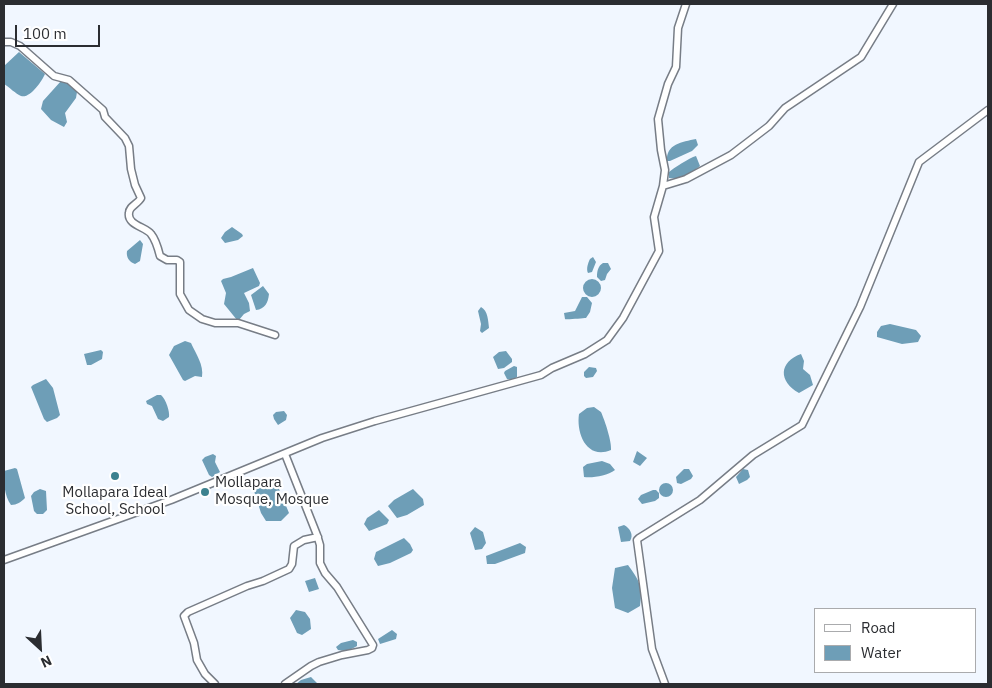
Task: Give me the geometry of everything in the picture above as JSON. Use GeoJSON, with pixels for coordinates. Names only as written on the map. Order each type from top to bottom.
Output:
{"type":"FeatureCollection","features":[{"type":"Feature","properties":{"kind":"street"},"geometry":{"type":"LineString","coordinates":[[4,560],[172,500],[322,438],[375,421],[541,375],[552,368],[585,354],[607,340],[623,318],[659,251],[654,217],[666,170],[661,150],[658,119],[668,84],[676,67],[678,28],[686,4]]}},
{"type":"Feature","properties":{"kind":"street"},"geometry":{"type":"LineString","coordinates":[[663,186],[686,178],[731,155],[769,126],[785,108],[861,58],[894,4]]}},
{"type":"Feature","properties":{"kind":"street"},"geometry":{"type":"LineString","coordinates":[[4,46],[4,41],[17,44],[54,76],[69,80],[99,106],[110,124],[125,138],[131,153],[133,177],[141,198],[130,209],[128,213],[129,218],[136,225],[150,232],[160,256],[167,260],[177,260],[180,262],[180,294],[186,307],[202,319],[215,322],[238,323],[275,335]]}},
{"type":"Feature","properties":{"kind":"street"},"geometry":{"type":"LineString","coordinates":[[665,684],[652,649],[637,540],[700,500],[753,455],[802,425],[860,307],[919,162],[988,110]]}},
{"type":"Feature","properties":{"kind":"street"},"geometry":{"type":"LineString","coordinates":[[285,454],[318,537],[320,562],[325,573],[342,593],[373,645],[368,650],[342,655],[313,665],[285,684]]}},
{"type":"Feature","properties":{"kind":"street"},"geometry":{"type":"LineString","coordinates":[[215,684],[205,674],[198,660],[184,616],[188,612],[247,586],[263,582],[288,569],[292,564],[294,546],[304,540],[318,537]]}},
{"type":"Feature","properties":{"kind":"water"},"geometry":{"type":"Polygon","coordinates":[[[19,52],[45,74],[35,89],[24,96],[19,95],[4,84],[4,66],[19,52]]]}},
{"type":"Feature","properties":{"kind":"water"},"geometry":{"type":"Polygon","coordinates":[[[61,81],[65,81],[77,92],[76,98],[65,113],[67,122],[64,127],[51,120],[41,109],[43,101],[61,81]]]}},
{"type":"Feature","properties":{"kind":"water"},"geometry":{"type":"Polygon","coordinates":[[[696,139],[698,145],[692,151],[667,161],[667,155],[672,147],[696,139]]]}},
{"type":"Feature","properties":{"kind":"water"},"geometry":{"type":"Polygon","coordinates":[[[696,156],[700,166],[697,169],[682,177],[669,178],[669,172],[696,156]]]}},
{"type":"Feature","properties":{"kind":"water"},"geometry":{"type":"Polygon","coordinates":[[[232,227],[243,236],[238,240],[225,243],[221,238],[232,227]]]}},
{"type":"Feature","properties":{"kind":"water"},"geometry":{"type":"Polygon","coordinates":[[[140,240],[143,244],[140,261],[135,264],[128,259],[127,251],[140,240]]]}},
{"type":"Feature","properties":{"kind":"water"},"geometry":{"type":"Polygon","coordinates":[[[593,257],[596,262],[592,272],[588,273],[588,264],[593,257]]]}},
{"type":"Feature","properties":{"kind":"water"},"geometry":{"type":"Polygon","coordinates":[[[603,263],[608,263],[611,269],[605,280],[601,281],[597,277],[597,273],[603,263]]]}},
{"type":"Feature","properties":{"kind":"water"},"geometry":{"type":"Polygon","coordinates":[[[253,268],[260,283],[259,286],[244,293],[249,303],[250,311],[237,320],[224,304],[226,293],[221,281],[253,268]]]}},
{"type":"Feature","properties":{"kind":"water"},"geometry":{"type":"Polygon","coordinates":[[[592,279],[598,282],[601,288],[598,294],[592,297],[586,294],[583,288],[586,282],[592,279]]]}},
{"type":"Feature","properties":{"kind":"water"},"geometry":{"type":"Polygon","coordinates":[[[263,286],[269,294],[268,300],[264,307],[256,310],[251,295],[263,286]]]}},
{"type":"Feature","properties":{"kind":"water"},"geometry":{"type":"Polygon","coordinates":[[[582,297],[587,297],[592,303],[586,318],[565,319],[564,313],[575,311],[582,297]]]}},
{"type":"Feature","properties":{"kind":"water"},"geometry":{"type":"Polygon","coordinates":[[[481,307],[486,313],[489,328],[482,333],[480,331],[481,324],[478,311],[481,307]]]}},
{"type":"Feature","properties":{"kind":"water"},"geometry":{"type":"Polygon","coordinates":[[[890,324],[916,330],[921,336],[918,342],[902,344],[877,337],[877,332],[881,326],[890,324]]]}},
{"type":"Feature","properties":{"kind":"water"},"geometry":{"type":"Polygon","coordinates":[[[185,341],[191,343],[202,368],[202,377],[195,376],[185,381],[169,355],[174,346],[185,341]]]}},
{"type":"Feature","properties":{"kind":"water"},"geometry":{"type":"Polygon","coordinates":[[[101,350],[103,352],[102,359],[87,365],[84,354],[101,350]]]}},
{"type":"Feature","properties":{"kind":"water"},"geometry":{"type":"Polygon","coordinates":[[[506,351],[512,362],[504,368],[498,369],[493,357],[499,352],[506,351]]]}},
{"type":"Feature","properties":{"kind":"water"},"geometry":{"type":"Polygon","coordinates":[[[801,354],[804,361],[803,369],[810,375],[813,385],[799,393],[787,383],[784,372],[788,362],[801,354]]]}},
{"type":"Feature","properties":{"kind":"water"},"geometry":{"type":"Polygon","coordinates":[[[514,366],[517,367],[517,377],[512,380],[507,379],[505,371],[514,366]]]}},
{"type":"Feature","properties":{"kind":"water"},"geometry":{"type":"Polygon","coordinates":[[[589,367],[596,368],[597,371],[593,377],[586,378],[584,372],[589,367]]]}},
{"type":"Feature","properties":{"kind":"water"},"geometry":{"type":"Polygon","coordinates":[[[46,379],[53,388],[60,415],[47,422],[31,387],[46,379]]]}},
{"type":"Feature","properties":{"kind":"water"},"geometry":{"type":"Polygon","coordinates":[[[157,395],[163,397],[168,409],[169,417],[163,421],[158,419],[152,406],[147,404],[146,401],[157,395]]]}},
{"type":"Feature","properties":{"kind":"water"},"geometry":{"type":"Polygon","coordinates":[[[594,407],[603,416],[611,450],[595,451],[581,437],[579,414],[587,408],[594,407]]]}},
{"type":"Feature","properties":{"kind":"water"},"geometry":{"type":"Polygon","coordinates":[[[284,411],[287,415],[286,420],[278,425],[273,415],[276,412],[284,411]]]}},
{"type":"Feature","properties":{"kind":"water"},"geometry":{"type":"Polygon","coordinates":[[[637,451],[647,458],[640,466],[633,462],[637,451]]]}},
{"type":"Feature","properties":{"kind":"water"},"geometry":{"type":"Polygon","coordinates":[[[213,454],[216,456],[215,462],[220,472],[212,477],[209,475],[202,460],[213,454]]]}},
{"type":"Feature","properties":{"kind":"water"},"geometry":{"type":"Polygon","coordinates":[[[602,461],[610,464],[615,470],[600,476],[584,477],[583,467],[587,464],[602,461]]]}},
{"type":"Feature","properties":{"kind":"water"},"geometry":{"type":"Polygon","coordinates":[[[17,469],[25,498],[19,503],[11,505],[4,484],[4,471],[17,469]]]}},
{"type":"Feature","properties":{"kind":"water"},"geometry":{"type":"Polygon","coordinates":[[[684,469],[689,469],[693,476],[681,484],[677,483],[676,477],[684,469]]]}},
{"type":"Feature","properties":{"kind":"water"},"geometry":{"type":"Polygon","coordinates":[[[743,469],[748,470],[750,477],[739,484],[736,477],[743,469]]]}},
{"type":"Feature","properties":{"kind":"water"},"geometry":{"type":"Polygon","coordinates":[[[273,480],[289,513],[281,521],[266,521],[261,513],[254,491],[255,488],[273,480]]]}},
{"type":"Feature","properties":{"kind":"water"},"geometry":{"type":"Polygon","coordinates":[[[666,483],[671,485],[673,490],[671,495],[666,497],[661,495],[659,490],[661,485],[666,483]]]}},
{"type":"Feature","properties":{"kind":"water"},"geometry":{"type":"Polygon","coordinates":[[[40,489],[46,491],[47,510],[43,514],[37,514],[34,511],[31,496],[40,489]]]}},
{"type":"Feature","properties":{"kind":"water"},"geometry":{"type":"Polygon","coordinates":[[[413,489],[423,499],[424,505],[407,515],[397,518],[388,506],[394,500],[413,489]]]}},
{"type":"Feature","properties":{"kind":"water"},"geometry":{"type":"Polygon","coordinates":[[[653,490],[659,493],[659,498],[642,504],[638,499],[641,495],[653,490]]]}},
{"type":"Feature","properties":{"kind":"water"},"geometry":{"type":"Polygon","coordinates":[[[379,510],[389,520],[387,524],[369,531],[364,524],[367,518],[379,510]]]}},
{"type":"Feature","properties":{"kind":"water"},"geometry":{"type":"Polygon","coordinates":[[[624,525],[630,530],[632,536],[630,541],[621,542],[618,527],[624,525]]]}},
{"type":"Feature","properties":{"kind":"water"},"geometry":{"type":"Polygon","coordinates":[[[475,527],[483,532],[486,543],[482,549],[475,550],[470,533],[475,527]]]}},
{"type":"Feature","properties":{"kind":"water"},"geometry":{"type":"Polygon","coordinates":[[[404,538],[413,550],[411,553],[390,563],[378,566],[374,559],[376,552],[404,538]]]}},
{"type":"Feature","properties":{"kind":"water"},"geometry":{"type":"Polygon","coordinates":[[[520,543],[526,547],[525,553],[495,564],[487,564],[486,556],[520,543]]]}},
{"type":"Feature","properties":{"kind":"water"},"geometry":{"type":"Polygon","coordinates":[[[628,565],[637,579],[641,593],[640,606],[628,613],[615,608],[612,588],[615,568],[628,565]]]}},
{"type":"Feature","properties":{"kind":"water"},"geometry":{"type":"Polygon","coordinates":[[[315,578],[319,589],[309,592],[305,581],[315,578]]]}},
{"type":"Feature","properties":{"kind":"water"},"geometry":{"type":"Polygon","coordinates":[[[296,610],[305,612],[310,619],[311,629],[302,635],[297,633],[290,618],[296,610]]]}},
{"type":"Feature","properties":{"kind":"water"},"geometry":{"type":"Polygon","coordinates":[[[392,630],[397,634],[396,639],[380,644],[378,639],[392,630]]]}},
{"type":"Feature","properties":{"kind":"water"},"geometry":{"type":"Polygon","coordinates":[[[353,640],[357,642],[357,646],[350,650],[341,651],[336,647],[341,643],[353,640]]]}},
{"type":"Feature","properties":{"kind":"water"},"geometry":{"type":"Polygon","coordinates":[[[311,677],[318,684],[296,684],[301,680],[311,677]]]}},
{"type":"Feature","properties":{"kind":"place","name":"Mollapara Ideal School, School"},"geometry":{"type":"Point","coordinates":[115,476]}},
{"type":"Feature","properties":{"kind":"place","name":"Mollapara Mosque, Mosque"},"geometry":{"type":"Point","coordinates":[205,492]}}]}
